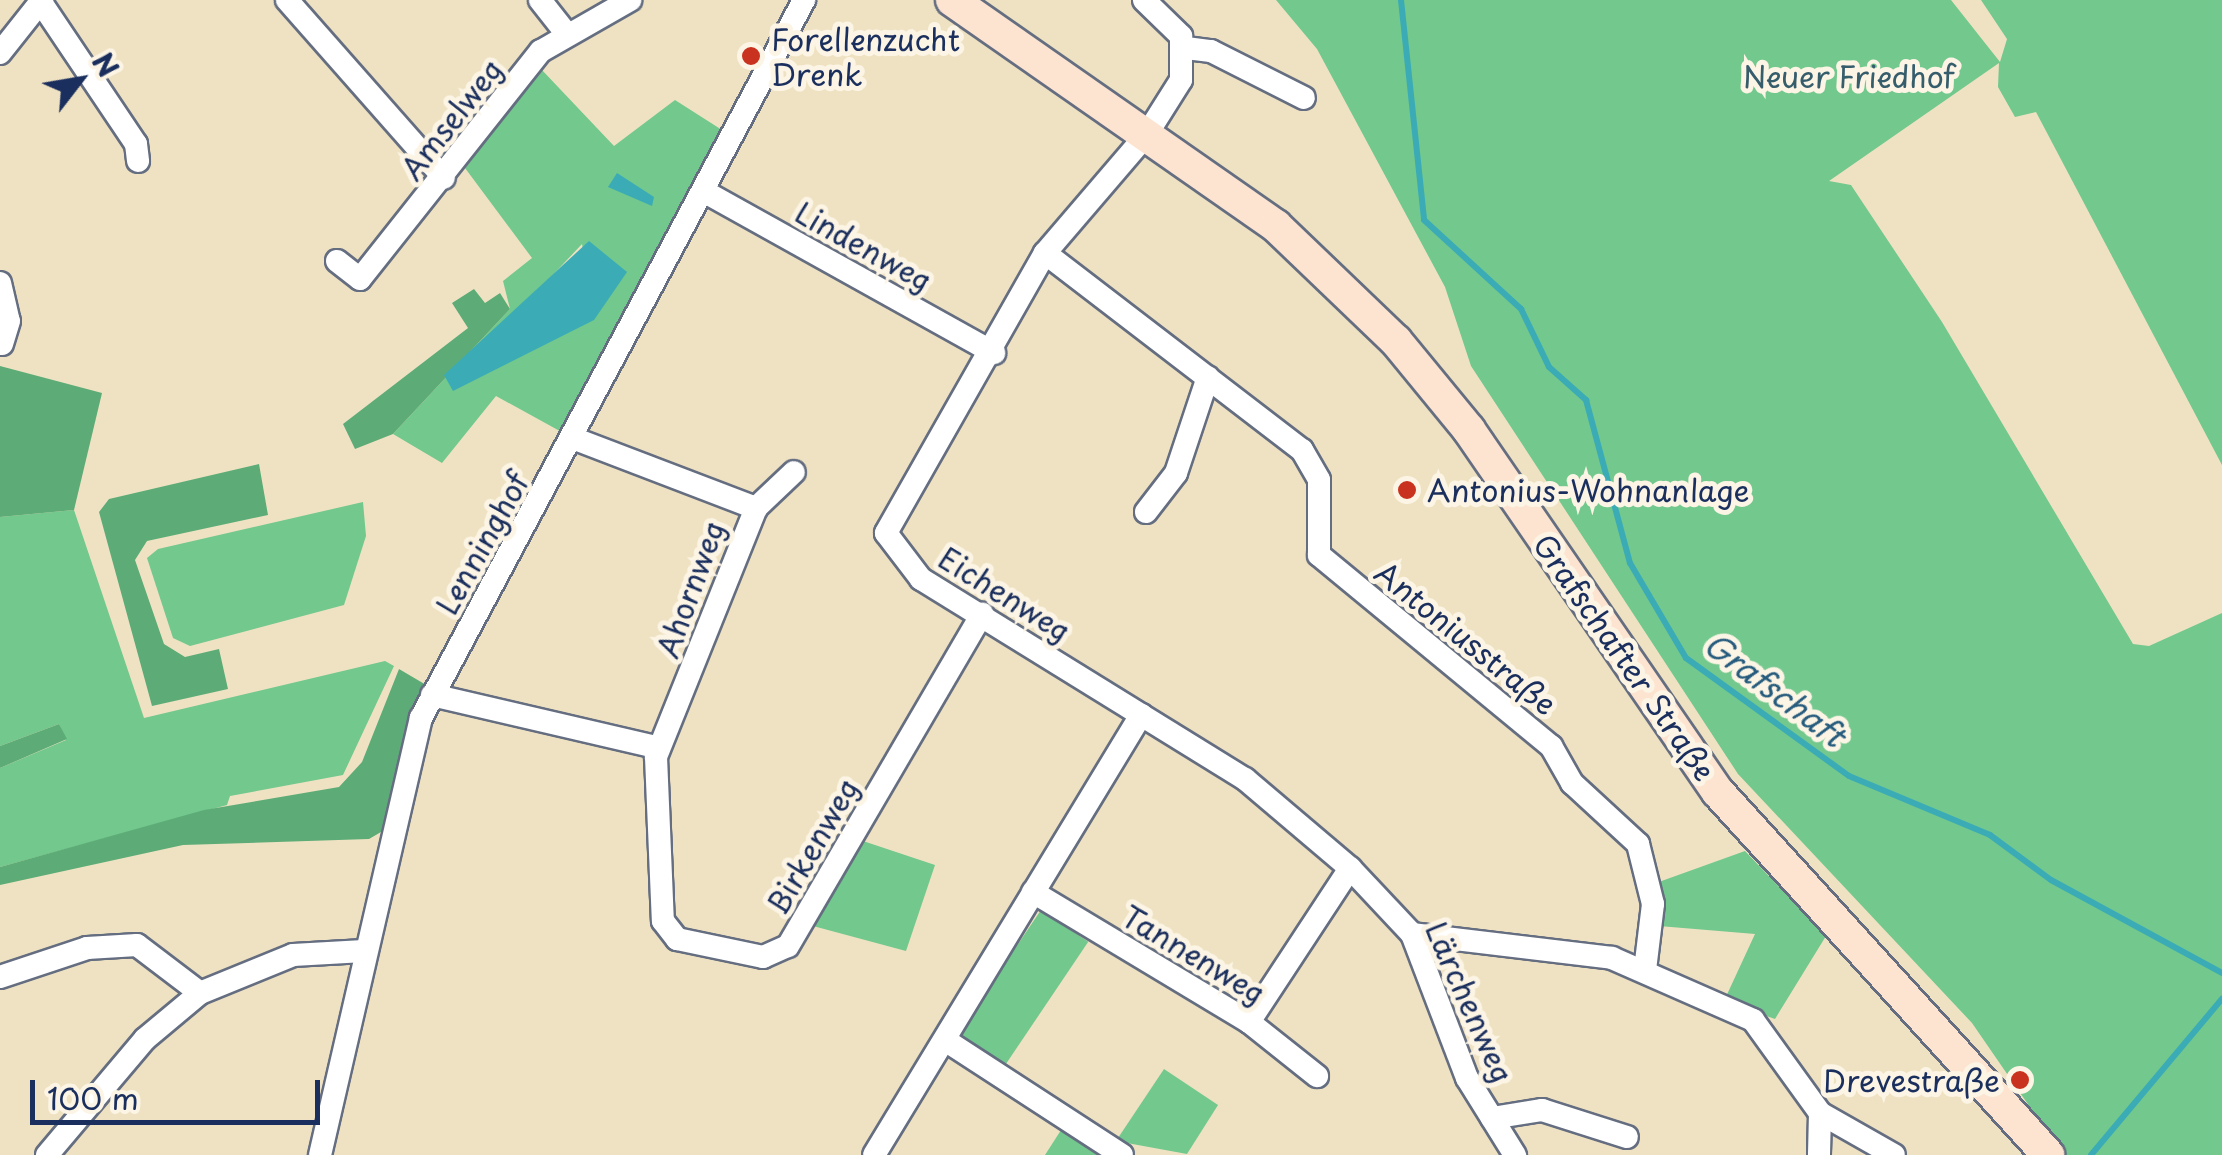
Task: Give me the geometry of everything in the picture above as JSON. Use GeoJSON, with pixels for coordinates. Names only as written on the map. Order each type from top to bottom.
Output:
{"type":"FeatureCollection","features":[{"type":"Feature","properties":{"kind":"street"},"geometry":{"type":"LineString","coordinates":[[287,0],[444,178]]}},
{"type":"Feature","properties":{"kind":"street"},"geometry":{"type":"LineString","coordinates":[[540,0],[566,33]]}},
{"type":"Feature","properties":{"kind":"street","name":"Amselweg"},"geometry":{"type":"LineString","coordinates":[[337,261],[360,278],[444,178],[541,51],[566,33],[630,0]]}},
{"type":"Feature","properties":{"kind":"street","name":"Grafschafter Straße"},"geometry":{"type":"LineString","coordinates":[[952,0],[1276,226],[1396,341],[1469,430],[1718,792],[2048,1155]]}},
{"type":"Feature","properties":{"kind":"street"},"geometry":{"type":"LineString","coordinates":[[1144,0],[1186,48],[1211,50],[1304,98]]}},
{"type":"Feature","properties":{"kind":"street"},"geometry":{"type":"LineString","coordinates":[[0,53],[41,1],[136,144],[138,161]]}},
{"type":"Feature","properties":{"kind":"street","name":"Lenninghof"},"geometry":{"type":"LineString","coordinates":[[320,1155],[364,951],[432,695],[575,439],[800,2]]}},
{"type":"Feature","properties":{"kind":"street"},"geometry":{"type":"LineString","coordinates":[[1148,134],[1181,80],[1186,48]]}},
{"type":"Feature","properties":{"kind":"street","name":"Eichenweg"},"geometry":{"type":"LineString","coordinates":[[1141,715],[911,572],[886,533],[911,476],[994,353],[1045,253],[1148,134]]}},
{"type":"Feature","properties":{"kind":"street","name":"Lindenweg"},"geometry":{"type":"LineString","coordinates":[[705,192],[994,353]]}},
{"type":"Feature","properties":{"kind":"street","name":"Antoniusstraße"},"geometry":{"type":"LineString","coordinates":[[1045,253],[1308,457],[1319,480],[1319,555],[1551,746],[1572,783],[1638,844],[1652,904],[1644,970]]}},
{"type":"Feature","properties":{"kind":"street"},"geometry":{"type":"LineString","coordinates":[[0,282],[9,321],[2,344]]}},
{"type":"Feature","properties":{"kind":"street"},"geometry":{"type":"LineString","coordinates":[[1146,512],[1176,472],[1208,377]]}},
{"type":"Feature","properties":{"kind":"street","name":"Ahornweg"},"geometry":{"type":"LineString","coordinates":[[575,439],[756,508]]}},
{"type":"Feature","properties":{"kind":"street","name":"Ahornweg"},"geometry":{"type":"LineString","coordinates":[[659,748],[756,508],[794,472]]}},
{"type":"Feature","properties":{"kind":"street","name":"Birkenweg"},"geometry":{"type":"LineString","coordinates":[[659,748],[666,930],[774,957],[982,614]]}},
{"type":"Feature","properties":{"kind":"street"},"geometry":{"type":"LineString","coordinates":[[432,695],[659,748]]}},
{"type":"Feature","properties":{"kind":"street"},"geometry":{"type":"LineString","coordinates":[[874,1155],[1141,715]]}},
{"type":"Feature","properties":{"kind":"street","name":"Lärchenweg"},"geometry":{"type":"LineString","coordinates":[[1141,715],[1256,788],[1350,868],[1412,934],[1467,1078],[1515,1155]]}},
{"type":"Feature","properties":{"kind":"street"},"geometry":{"type":"LineString","coordinates":[[1250,1022],[1350,868]]}},
{"type":"Feature","properties":{"kind":"street","name":"Tannenweg"},"geometry":{"type":"LineString","coordinates":[[1034,892],[1250,1022],[1317,1076]]}},
{"type":"Feature","properties":{"kind":"street"},"geometry":{"type":"LineString","coordinates":[[1412,934],[1599,955],[1644,970],[1752,1020],[1820,1114],[1894,1155]]}},
{"type":"Feature","properties":{"kind":"street"},"geometry":{"type":"LineString","coordinates":[[0,978],[88,948],[136,945],[200,992]]}},
{"type":"Feature","properties":{"kind":"street"},"geometry":{"type":"LineString","coordinates":[[47,1155],[145,1039],[200,992],[293,954],[364,951]]}},
{"type":"Feature","properties":{"kind":"street"},"geometry":{"type":"LineString","coordinates":[[944,1040],[1122,1155]]}},
{"type":"Feature","properties":{"kind":"street","name":"Lärchenweg"},"geometry":{"type":"LineString","coordinates":[[1492,1118],[1542,1110],[1627,1137]]}},
{"type":"Feature","properties":{"kind":"street"},"geometry":{"type":"LineString","coordinates":[[1819,1155],[1820,1114]]}},
{"type":"Feature","properties":{"kind":"green space","name":"Neuer Friedhof"},"geometry":{"type":"Polygon","coordinates":[[[1276,0],[1951,0],[2000,62],[2007,39],[1981,0],[2222,0],[2222,465],[2036,112],[2015,117],[1998,87],[1999,63],[1829,181],[1851,185],[1942,322],[2133,644],[2149,646],[2222,613],[2222,1155],[2063,1155],[1972,1023],[1738,774],[1471,366],[1445,287],[1317,49],[1276,0]]]}},
{"type":"Feature","properties":{"kind":"green space"},"geometry":{"type":"Polygon","coordinates":[[[541,69],[614,146],[675,100],[722,130],[567,435],[496,396],[442,463],[393,434],[510,309],[503,281],[532,258],[465,168],[541,69]],[[582,244],[531,298],[594,320],[582,244]]]}},
{"type":"Feature","properties":{"kind":"green space"},"geometry":{"type":"Polygon","coordinates":[[[474,289],[485,303],[500,293],[510,309],[393,434],[355,449],[343,424],[468,328],[452,303],[474,289]]]}},
{"type":"Feature","properties":{"kind":"green space"},"geometry":{"type":"Polygon","coordinates":[[[0,366],[102,393],[74,510],[0,517],[0,366]]]}},
{"type":"Feature","properties":{"kind":"green space"},"geometry":{"type":"Polygon","coordinates":[[[259,464],[268,515],[147,541],[135,560],[164,644],[185,657],[219,649],[228,689],[152,706],[99,512],[109,499],[259,464]]]}},
{"type":"Feature","properties":{"kind":"green space"},"geometry":{"type":"Polygon","coordinates":[[[363,502],[366,536],[344,605],[190,646],[173,638],[147,558],[158,549],[363,502]]]}},
{"type":"Feature","properties":{"kind":"green space"},"geometry":{"type":"Polygon","coordinates":[[[74,510],[144,718],[385,661],[394,666],[343,775],[230,796],[227,805],[0,867],[0,768],[66,740],[59,724],[0,746],[0,517],[74,510]]]}},
{"type":"Feature","properties":{"kind":"green space"},"geometry":{"type":"Polygon","coordinates":[[[399,669],[433,689],[381,832],[369,839],[183,845],[0,885],[0,867],[204,810],[339,787],[362,762],[399,669]]]}},
{"type":"Feature","properties":{"kind":"green space"},"geometry":{"type":"Polygon","coordinates":[[[59,724],[67,739],[0,768],[0,746],[59,724]]]}},
{"type":"Feature","properties":{"kind":"green space"},"geometry":{"type":"Polygon","coordinates":[[[863,841],[935,865],[906,951],[813,926],[863,841]]]}},
{"type":"Feature","properties":{"kind":"green space"},"geometry":{"type":"Polygon","coordinates":[[[1745,851],[1826,936],[1775,1019],[1724,1001],[1755,934],[1659,926],[1656,883],[1745,851]]]}},
{"type":"Feature","properties":{"kind":"green space"},"geometry":{"type":"Polygon","coordinates":[[[1041,910],[1088,942],[1005,1065],[958,1034],[1041,910]]]}},
{"type":"Feature","properties":{"kind":"green space"},"geometry":{"type":"Polygon","coordinates":[[[1164,1069],[1218,1105],[1187,1154],[1116,1141],[1164,1069]]]}},
{"type":"Feature","properties":{"kind":"green space"},"geometry":{"type":"Polygon","coordinates":[[[1063,1127],[1105,1155],[1045,1155],[1063,1127]]]}},
{"type":"Feature","properties":{"kind":"water"},"geometry":{"type":"Polygon","coordinates":[[[617,173],[654,197],[652,206],[608,187],[617,173]]]}},
{"type":"Feature","properties":{"kind":"water"},"geometry":{"type":"Polygon","coordinates":[[[589,241],[627,272],[594,320],[453,391],[444,375],[589,241]]]}},
{"type":"Feature","properties":{"kind":"waterway","name":"Grafschaft"},"geometry":{"type":"LineString","coordinates":[[1401,0],[1424,220],[1521,309],[1549,367],[1586,400],[1630,563],[1686,658],[1849,776],[1990,835],[2051,880],[2222,973]]}},
{"type":"Feature","properties":{"kind":"waterway"},"geometry":{"type":"LineString","coordinates":[[2091,1155],[2222,999]]}},
{"type":"Feature","properties":{"kind":"place","name":"Forellenzucht Drenk"},"geometry":{"type":"Point","coordinates":[751,56]}},
{"type":"Feature","properties":{"kind":"place","name":"Antonius-Wohnanlage"},"geometry":{"type":"Point","coordinates":[1407,490]}},
{"type":"Feature","properties":{"kind":"place","name":"Drevestraße"},"geometry":{"type":"Point","coordinates":[2020,1080]}}]}
